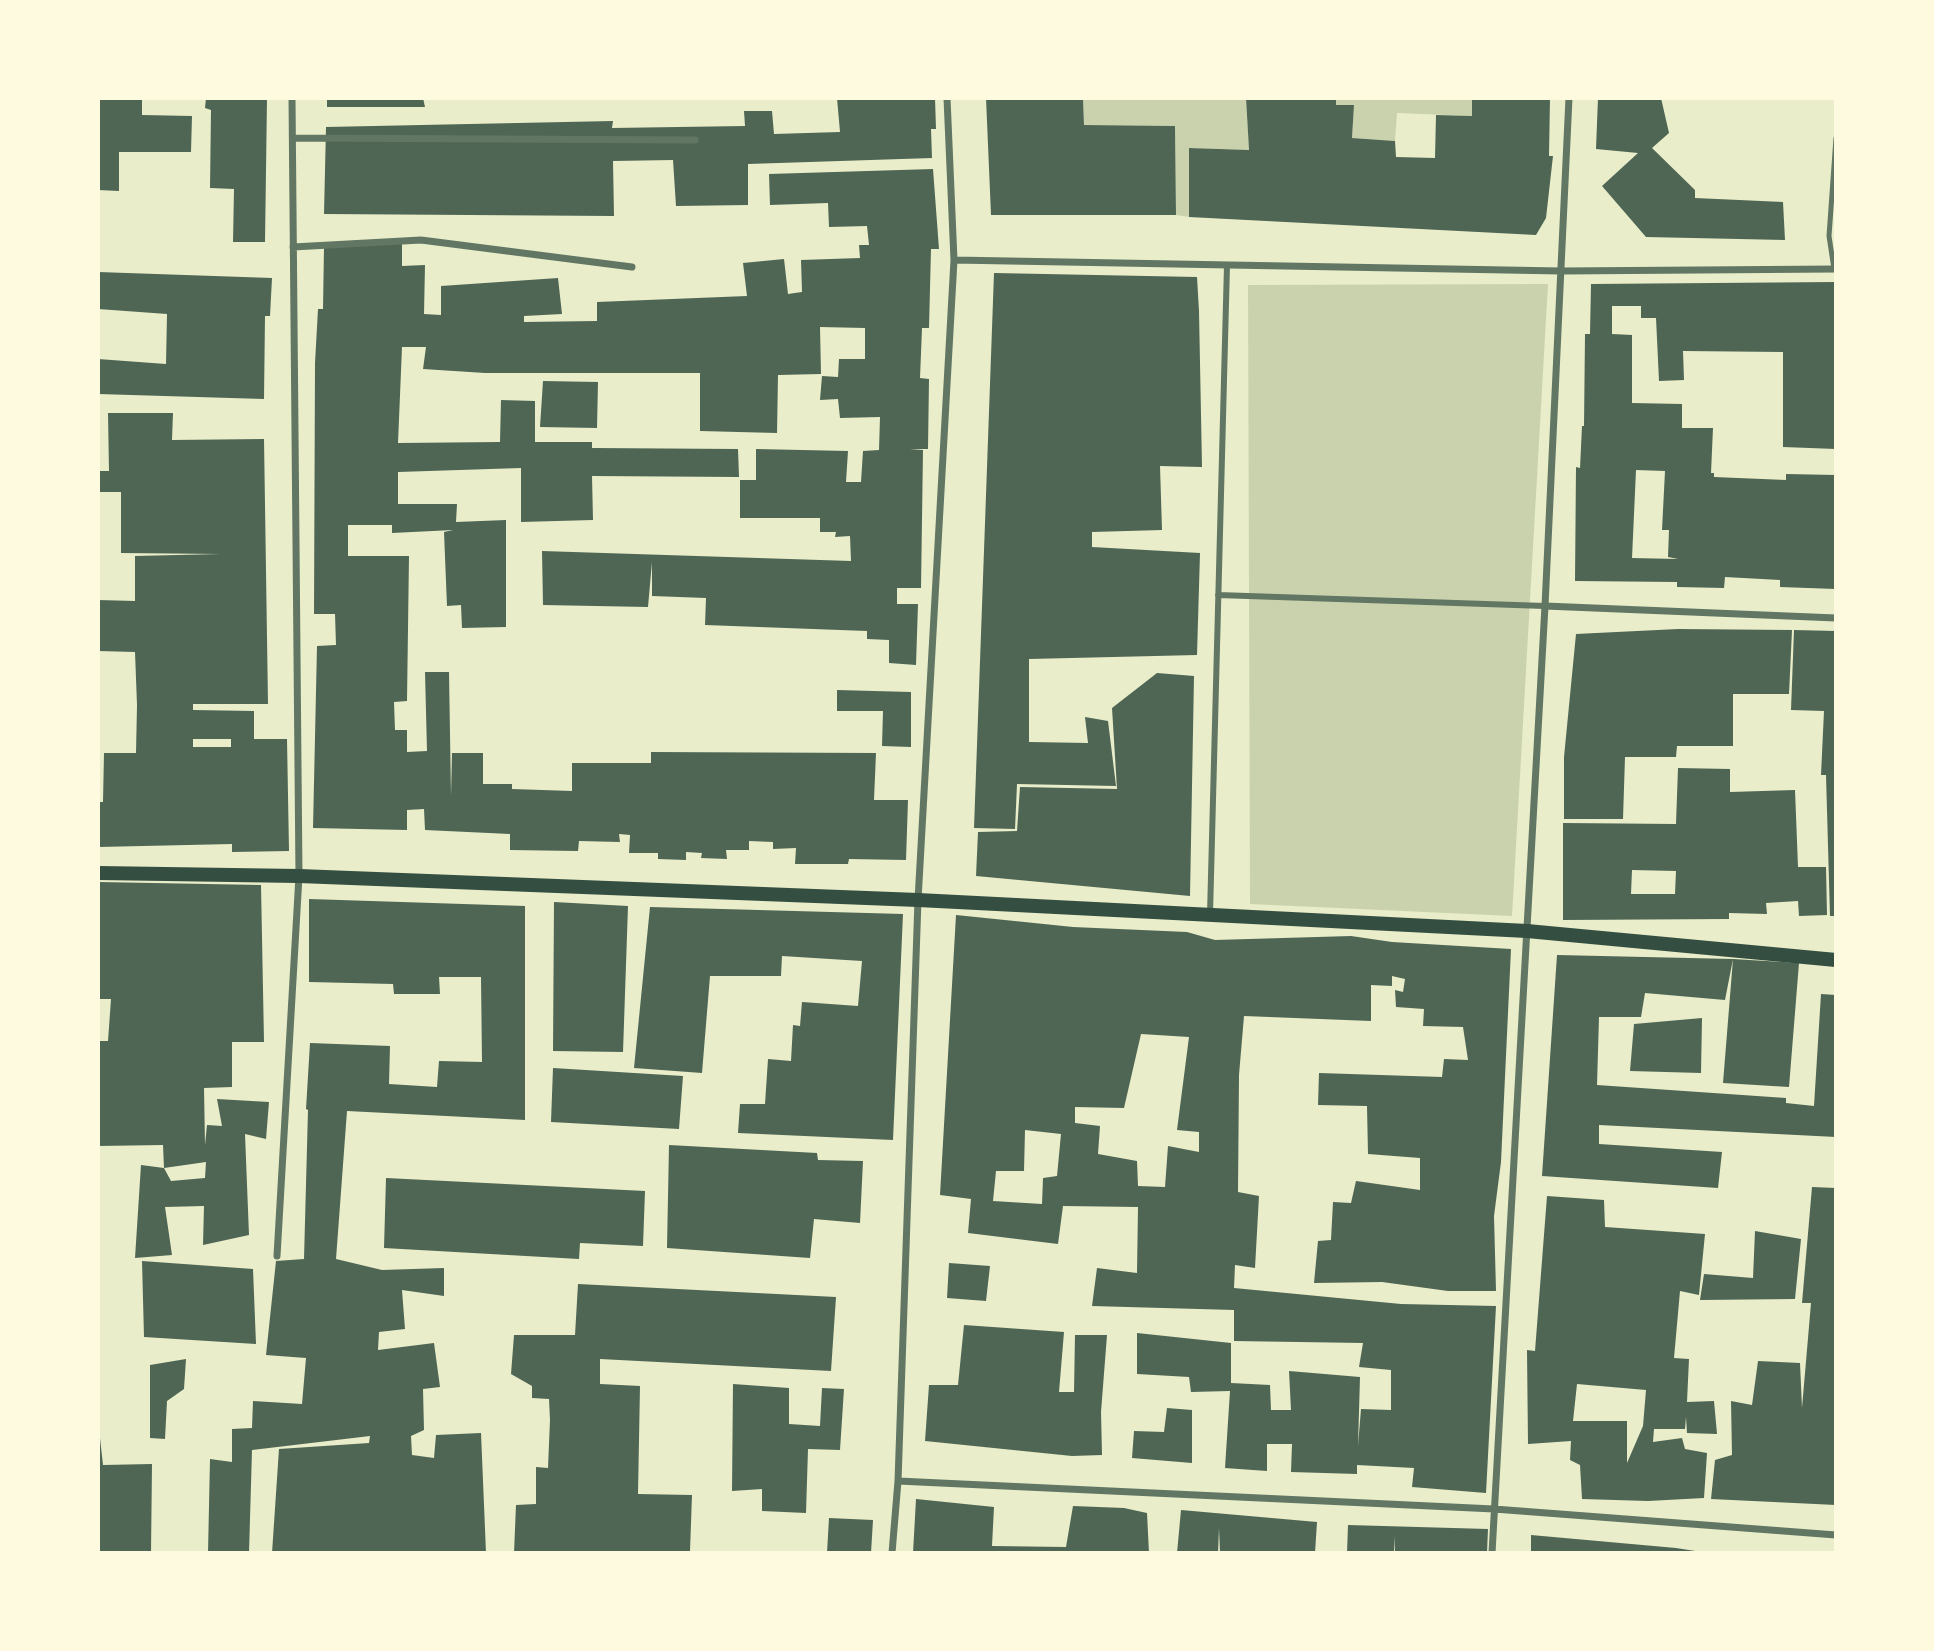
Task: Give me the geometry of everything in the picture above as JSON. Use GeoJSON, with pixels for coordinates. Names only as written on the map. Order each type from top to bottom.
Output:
{"type":"FeatureCollection","features":[{"type":"Feature","properties":{"kind":"main road"},"geometry":{"type":"LineString","coordinates":[[98,873],[299,876],[918,900],[1527,931],[1836,960]]}},
{"type":"Feature","properties":{"kind":"street"},"geometry":{"type":"LineString","coordinates":[[277,1256],[299,876],[292,98]]}},
{"type":"Feature","properties":{"kind":"street"},"geometry":{"type":"LineString","coordinates":[[892,1553],[898,1481],[918,900],[954,260],[947,98]]}},
{"type":"Feature","properties":{"kind":"street"},"geometry":{"type":"LineString","coordinates":[[1492,1553],[1545,606],[1569,98]]}},
{"type":"Feature","properties":{"kind":"street"},"geometry":{"type":"LineString","coordinates":[[292,138],[695,140]]}},
{"type":"Feature","properties":{"kind":"street"},"geometry":{"type":"LineString","coordinates":[[293,247],[421,240],[632,267]]}},
{"type":"Feature","properties":{"kind":"street"},"geometry":{"type":"LineString","coordinates":[[954,260],[1561,271],[1835,269]]}},
{"type":"Feature","properties":{"kind":"street"},"geometry":{"type":"LineString","coordinates":[[1210,915],[1227,265]]}},
{"type":"Feature","properties":{"kind":"street"},"geometry":{"type":"LineString","coordinates":[[1218,595],[1836,618]]}},
{"type":"Feature","properties":{"kind":"street"},"geometry":{"type":"LineString","coordinates":[[898,1481],[1494,1509],[1836,1535]]}},
{"type":"Feature","properties":{"kind":"lane"},"geometry":{"type":"LineString","coordinates":[[1835,269],[1829,236],[1836,138]]}},
{"type":"Feature","properties":{"kind":"green space"},"geometry":{"type":"Polygon","coordinates":[[[1083,98],[1246,98],[1249,150],[1189,148],[1189,217],[1176,215],[1175,126],[1084,125],[1083,98]]]}},
{"type":"Feature","properties":{"kind":"green space"},"geometry":{"type":"Polygon","coordinates":[[[1336,98],[1472,98],[1472,116],[1397,113],[1395,141],[1352,138],[1354,105],[1336,105],[1336,98]]]}},
{"type":"Feature","properties":{"kind":"green space"},"geometry":{"type":"Polygon","coordinates":[[[1548,284],[1512,916],[1250,904],[1248,285],[1548,284]]]}},
{"type":"Feature","properties":{"kind":"building"},"geometry":{"type":"Polygon","coordinates":[[[98,98],[142,98],[142,115],[192,116],[191,152],[119,152],[119,191],[98,190],[98,98]]]}},
{"type":"Feature","properties":{"kind":"building"},"geometry":{"type":"Polygon","coordinates":[[[206,98],[267,98],[265,242],[233,242],[234,189],[210,188],[211,110],[205,108],[206,98]]]}},
{"type":"Feature","properties":{"kind":"building"},"geometry":{"type":"Polygon","coordinates":[[[327,98],[423,98],[425,107],[327,107],[327,98]]]}},
{"type":"Feature","properties":{"kind":"building"},"geometry":{"type":"Polygon","coordinates":[[[837,98],[935,98],[936,129],[931,129],[932,158],[748,164],[748,205],[676,206],[673,160],[613,161],[614,216],[324,214],[326,127],[613,121],[612,128],[745,126],[744,111],[772,111],[774,134],[840,132],[837,98]]]}},
{"type":"Feature","properties":{"kind":"building"},"geometry":{"type":"Polygon","coordinates":[[[986,98],[1083,98],[1084,125],[1175,126],[1176,215],[991,215],[986,98]]]}},
{"type":"Feature","properties":{"kind":"building"},"geometry":{"type":"Polygon","coordinates":[[[1246,98],[1336,98],[1336,105],[1354,105],[1352,138],[1395,141],[1396,157],[1435,158],[1436,115],[1472,116],[1472,98],[1550,98],[1549,156],[1553,156],[1546,218],[1536,235],[1189,217],[1189,148],[1249,150],[1246,98]]]}},
{"type":"Feature","properties":{"kind":"building"},"geometry":{"type":"Polygon","coordinates":[[[1598,98],[1661,98],[1669,133],[1652,148],[1695,190],[1695,198],[1783,202],[1785,240],[1646,237],[1602,186],[1638,153],[1596,149],[1598,98]]]}},
{"type":"Feature","properties":{"kind":"building"},"geometry":{"type":"Polygon","coordinates":[[[933,169],[939,249],[931,249],[929,328],[922,328],[920,378],[929,379],[928,449],[910,449],[923,450],[921,588],[897,588],[897,604],[918,604],[916,665],[889,663],[889,640],[867,639],[867,631],[705,625],[706,598],[652,596],[652,562],[648,607],[543,605],[542,551],[851,561],[850,536],[835,537],[836,532],[820,532],[820,518],[740,518],[740,480],[756,480],[756,449],[848,451],[846,482],[861,482],[863,451],[879,450],[880,417],[840,418],[838,399],[820,400],[822,376],[838,377],[839,359],[865,359],[865,328],[820,327],[821,374],[778,375],[777,433],[700,431],[700,373],[485,373],[423,369],[426,347],[402,347],[398,443],[500,442],[501,400],[535,401],[535,442],[592,442],[592,448],[738,449],[739,477],[592,476],[593,520],[521,522],[521,468],[398,472],[398,504],[457,504],[456,522],[506,520],[506,627],[462,628],[461,605],[447,606],[444,532],[453,530],[392,533],[392,525],[348,525],[348,556],[409,556],[407,701],[394,702],[395,730],[407,730],[407,752],[427,751],[425,672],[449,672],[451,796],[452,753],[483,753],[483,784],[512,784],[512,789],[572,791],[572,763],[651,763],[651,752],[876,753],[874,800],[908,800],[906,860],[849,859],[848,864],[795,864],[796,848],[773,849],[773,842],[749,841],[749,850],[726,850],[727,859],[701,858],[702,853],[686,852],[686,860],[658,859],[658,853],[629,853],[630,835],[619,834],[620,842],[579,841],[578,851],[510,850],[510,834],[425,830],[424,809],[407,810],[407,830],[313,828],[317,646],[336,645],[335,614],[314,614],[315,363],[318,309],[323,309],[324,247],[402,242],[402,266],[425,265],[424,314],[441,315],[441,286],[558,278],[562,314],[524,316],[524,322],[597,321],[597,302],[747,296],[743,263],[784,259],[788,294],[802,292],[801,260],[860,258],[859,245],[869,245],[867,226],[829,227],[828,203],[770,205],[769,174],[933,169]]]}},
{"type":"Feature","properties":{"kind":"building"},"geometry":{"type":"Polygon","coordinates":[[[98,272],[272,278],[270,316],[265,316],[264,399],[98,394],[98,359],[166,364],[167,314],[98,309],[98,272]]]}},
{"type":"Feature","properties":{"kind":"building"},"geometry":{"type":"Polygon","coordinates":[[[994,273],[1197,277],[1199,311],[1202,467],[1160,466],[1162,530],[1092,532],[1092,547],[1200,553],[1197,655],[1029,659],[1029,742],[1088,743],[1085,717],[1108,721],[1116,786],[1017,784],[1015,829],[974,828],[994,273]]]}},
{"type":"Feature","properties":{"kind":"building"},"geometry":{"type":"Polygon","coordinates":[[[1836,282],[1836,449],[1783,447],[1783,352],[1683,351],[1684,380],[1659,381],[1656,318],[1641,318],[1641,306],[1612,306],[1612,334],[1632,335],[1632,403],[1682,404],[1682,428],[1713,428],[1711,473],[1714,473],[1714,477],[1786,480],[1786,474],[1836,475],[1836,589],[1780,587],[1780,580],[1725,577],[1724,588],[1677,587],[1677,582],[1575,581],[1576,467],[1580,468],[1584,426],[1585,334],[1590,334],[1591,284],[1836,282]],[[1636,470],[1632,558],[1678,559],[1668,557],[1669,530],[1662,530],[1665,471],[1636,470]]]}},
{"type":"Feature","properties":{"kind":"building"},"geometry":{"type":"Polygon","coordinates":[[[543,381],[598,382],[597,428],[540,427],[543,381]]]}},
{"type":"Feature","properties":{"kind":"building"},"geometry":{"type":"Polygon","coordinates":[[[108,413],[173,413],[172,440],[264,439],[268,704],[193,704],[193,710],[254,711],[254,739],[287,739],[289,851],[232,852],[232,844],[98,847],[98,802],[103,802],[104,753],[136,753],[137,705],[135,652],[98,651],[98,600],[135,601],[135,556],[220,554],[121,553],[121,492],[98,492],[98,471],[109,471],[108,413]],[[193,739],[193,747],[231,747],[231,739],[193,739]]]}},
{"type":"Feature","properties":{"kind":"building"},"geometry":{"type":"Polygon","coordinates":[[[1678,629],[1792,630],[1789,694],[1733,694],[1733,746],[1677,746],[1676,757],[1625,757],[1623,819],[1564,819],[1564,757],[1576,634],[1678,629]]]}},
{"type":"Feature","properties":{"kind":"building"},"geometry":{"type":"Polygon","coordinates":[[[1794,630],[1836,631],[1836,916],[1830,916],[1826,775],[1821,775],[1824,711],[1791,710],[1794,630]]]}},
{"type":"Feature","properties":{"kind":"building"},"geometry":{"type":"Polygon","coordinates":[[[1157,673],[1194,676],[1190,896],[976,876],[978,832],[1017,831],[1020,787],[1117,789],[1112,708],[1157,673]]]}},
{"type":"Feature","properties":{"kind":"building"},"geometry":{"type":"Polygon","coordinates":[[[837,690],[911,692],[911,747],[882,746],[883,711],[837,711],[837,690]]]}},
{"type":"Feature","properties":{"kind":"building"},"geometry":{"type":"Polygon","coordinates":[[[1678,768],[1730,769],[1730,792],[1795,790],[1798,867],[1826,867],[1827,915],[1799,916],[1798,901],[1766,903],[1767,914],[1729,913],[1729,919],[1563,920],[1563,823],[1676,824],[1678,768]],[[1632,870],[1631,894],[1675,894],[1676,871],[1632,870]]]}},
{"type":"Feature","properties":{"kind":"building"},"geometry":{"type":"Polygon","coordinates":[[[98,882],[261,885],[264,1042],[232,1042],[232,1087],[204,1088],[205,1145],[207,1125],[222,1126],[217,1099],[269,1102],[266,1139],[245,1134],[249,1235],[203,1245],[204,1206],[165,1207],[172,1255],[135,1258],[141,1165],[164,1168],[163,1145],[98,1146],[98,1041],[108,1041],[111,999],[98,999],[98,882]],[[206,1162],[164,1168],[171,1181],[205,1178],[206,1162]]]}},
{"type":"Feature","properties":{"kind":"building"},"geometry":{"type":"Polygon","coordinates":[[[309,899],[525,906],[525,1120],[347,1111],[336,1259],[382,1270],[444,1268],[444,1296],[402,1290],[405,1329],[379,1332],[378,1350],[434,1343],[440,1387],[423,1389],[424,1430],[411,1436],[412,1455],[434,1458],[436,1435],[481,1433],[486,1553],[272,1553],[279,1449],[369,1443],[370,1436],[252,1450],[249,1553],[208,1553],[210,1459],[232,1462],[232,1429],[252,1428],[253,1401],[302,1404],[306,1358],[266,1355],[276,1261],[304,1259],[306,1109],[310,1043],[390,1046],[389,1084],[437,1087],[439,1061],[482,1062],[481,977],[439,977],[440,994],[394,994],[393,984],[309,982],[309,899]]]}},
{"type":"Feature","properties":{"kind":"building"},"geometry":{"type":"Polygon","coordinates":[[[554,902],[628,906],[623,1052],[553,1051],[554,902]]]}},
{"type":"Feature","properties":{"kind":"building"},"geometry":{"type":"Polygon","coordinates":[[[650,907],[903,914],[893,1140],[738,1133],[740,1104],[765,1104],[768,1059],[791,1061],[793,1025],[800,1026],[802,1002],[858,1006],[862,961],[782,956],[781,976],[710,976],[702,1073],[634,1068],[650,907]]]}},
{"type":"Feature","properties":{"kind":"building"},"geometry":{"type":"Polygon","coordinates":[[[956,915],[1073,927],[1187,932],[1215,940],[1351,936],[1392,942],[1511,949],[1501,1162],[1494,1216],[1496,1291],[1448,1291],[1382,1282],[1314,1283],[1318,1241],[1331,1240],[1333,1202],[1351,1203],[1356,1181],[1420,1190],[1420,1158],[1368,1154],[1367,1106],[1318,1105],[1319,1073],[1442,1077],[1444,1059],[1468,1060],[1463,1027],[1423,1026],[1424,1009],[1396,1007],[1395,990],[1403,992],[1405,979],[1392,976],[1392,986],[1371,985],[1371,1021],[1244,1016],[1239,1075],[1238,1192],[1259,1196],[1255,1268],[1235,1265],[1234,1288],[1401,1304],[1496,1306],[1486,1493],[1412,1487],[1414,1468],[1357,1465],[1357,1474],[1291,1472],[1292,1444],[1267,1444],[1267,1471],[1225,1468],[1230,1391],[1191,1392],[1189,1377],[1137,1374],[1137,1333],[1231,1343],[1231,1383],[1270,1385],[1271,1410],[1291,1410],[1289,1371],[1360,1377],[1358,1446],[1361,1409],[1391,1410],[1391,1370],[1359,1367],[1363,1343],[1234,1341],[1234,1310],[1092,1306],[1097,1268],[1137,1273],[1138,1207],[1063,1206],[1058,1244],[968,1233],[971,1199],[940,1195],[956,915]],[[1141,1034],[1124,1108],[1075,1107],[1075,1123],[1100,1126],[1098,1154],[1137,1161],[1138,1186],[1165,1187],[1168,1146],[1199,1152],[1199,1132],[1177,1130],[1189,1037],[1141,1034]],[[1025,1130],[1024,1171],[996,1171],[993,1201],[1042,1204],[1043,1178],[1057,1176],[1061,1134],[1025,1130]]]}},
{"type":"Feature","properties":{"kind":"building"},"geometry":{"type":"Polygon","coordinates":[[[1557,955],[1733,959],[1725,1000],[1645,993],[1641,1017],[1599,1017],[1597,1085],[1786,1098],[1786,1103],[1814,1106],[1821,994],[1836,995],[1836,1137],[1599,1125],[1599,1144],[1722,1152],[1718,1188],[1542,1176],[1557,955]]]}},
{"type":"Feature","properties":{"kind":"building"},"geometry":{"type":"Polygon","coordinates":[[[1733,959],[1799,963],[1789,1087],[1723,1083],[1733,959]]]}},
{"type":"Feature","properties":{"kind":"building"},"geometry":{"type":"Polygon","coordinates":[[[1702,1018],[1701,1073],[1630,1071],[1634,1024],[1702,1018]]]}},
{"type":"Feature","properties":{"kind":"building"},"geometry":{"type":"Polygon","coordinates":[[[553,1068],[683,1076],[679,1129],[551,1122],[553,1068]]]}},
{"type":"Feature","properties":{"kind":"building"},"geometry":{"type":"Polygon","coordinates":[[[669,1145],[817,1153],[818,1160],[863,1161],[860,1223],[814,1219],[810,1258],[667,1248],[669,1145]]]}},
{"type":"Feature","properties":{"kind":"building"},"geometry":{"type":"Polygon","coordinates":[[[386,1178],[645,1191],[643,1246],[580,1243],[579,1259],[384,1248],[386,1178]]]}},
{"type":"Feature","properties":{"kind":"building"},"geometry":{"type":"Polygon","coordinates":[[[1812,1187],[1836,1188],[1836,1505],[1711,1499],[1715,1460],[1732,1455],[1731,1401],[1752,1405],[1758,1361],[1800,1363],[1802,1408],[1811,1303],[1802,1303],[1812,1187]]]}},
{"type":"Feature","properties":{"kind":"building"},"geometry":{"type":"Polygon","coordinates":[[[1547,1196],[1604,1200],[1605,1227],[1705,1234],[1699,1295],[1680,1291],[1674,1358],[1689,1359],[1687,1402],[1714,1401],[1717,1434],[1687,1433],[1686,1417],[1685,1429],[1654,1429],[1653,1442],[1682,1438],[1685,1449],[1707,1453],[1704,1498],[1648,1501],[1582,1499],[1580,1465],[1570,1460],[1571,1441],[1528,1444],[1527,1350],[1535,1351],[1547,1196]],[[1577,1384],[1573,1421],[1627,1421],[1627,1463],[1643,1426],[1646,1390],[1577,1384]]]}},
{"type":"Feature","properties":{"kind":"building"},"geometry":{"type":"Polygon","coordinates":[[[1755,1231],[1801,1239],[1795,1299],[1700,1300],[1704,1274],[1753,1278],[1755,1231]]]}},
{"type":"Feature","properties":{"kind":"building"},"geometry":{"type":"Polygon","coordinates":[[[142,1261],[253,1269],[256,1344],[144,1337],[142,1261]]]}},
{"type":"Feature","properties":{"kind":"building"},"geometry":{"type":"Polygon","coordinates":[[[949,1263],[990,1266],[986,1301],[947,1298],[949,1263]]]}},
{"type":"Feature","properties":{"kind":"building"},"geometry":{"type":"Polygon","coordinates":[[[578,1284],[836,1297],[831,1371],[600,1359],[600,1384],[640,1386],[638,1494],[692,1495],[690,1551],[514,1553],[516,1505],[536,1504],[536,1467],[548,1468],[550,1420],[549,1399],[532,1398],[532,1386],[511,1374],[514,1335],[575,1335],[578,1284]]]}},
{"type":"Feature","properties":{"kind":"building"},"geometry":{"type":"Polygon","coordinates":[[[964,1325],[1064,1332],[1059,1392],[1074,1392],[1075,1335],[1107,1335],[1101,1412],[1102,1455],[1072,1456],[925,1441],[929,1385],[958,1385],[964,1325]]]}},
{"type":"Feature","properties":{"kind":"building"},"geometry":{"type":"Polygon","coordinates":[[[186,1359],[184,1389],[167,1401],[165,1439],[150,1438],[150,1365],[186,1359]]]}},
{"type":"Feature","properties":{"kind":"building"},"geometry":{"type":"Polygon","coordinates":[[[733,1384],[789,1388],[789,1424],[820,1426],[822,1388],[844,1389],[840,1450],[808,1449],[806,1513],[762,1511],[762,1489],[732,1491],[733,1384]]]}},
{"type":"Feature","properties":{"kind":"building"},"geometry":{"type":"Polygon","coordinates":[[[1167,1408],[1192,1410],[1192,1463],[1132,1458],[1134,1431],[1164,1432],[1167,1408]]]}},
{"type":"Feature","properties":{"kind":"building"},"geometry":{"type":"Polygon","coordinates":[[[98,1420],[103,1465],[152,1464],[151,1553],[98,1553],[98,1420]]]}},
{"type":"Feature","properties":{"kind":"building"},"geometry":{"type":"Polygon","coordinates":[[[916,1499],[994,1507],[992,1546],[1066,1547],[1073,1506],[1124,1508],[1147,1513],[1149,1553],[913,1553],[916,1499]]]}},
{"type":"Feature","properties":{"kind":"building"},"geometry":{"type":"Polygon","coordinates":[[[1181,1510],[1317,1522],[1315,1553],[1220,1553],[1219,1528],[1218,1553],[1177,1553],[1181,1510]]]}},
{"type":"Feature","properties":{"kind":"building"},"geometry":{"type":"Polygon","coordinates":[[[829,1518],[873,1520],[871,1553],[827,1553],[829,1518]]]}},
{"type":"Feature","properties":{"kind":"building"},"geometry":{"type":"Polygon","coordinates":[[[1348,1525],[1488,1529],[1487,1553],[1395,1553],[1395,1536],[1394,1553],[1347,1553],[1348,1525]]]}},
{"type":"Feature","properties":{"kind":"building"},"geometry":{"type":"Polygon","coordinates":[[[1531,1535],[1676,1548],[1708,1553],[1531,1553],[1531,1535]]]}}]}
